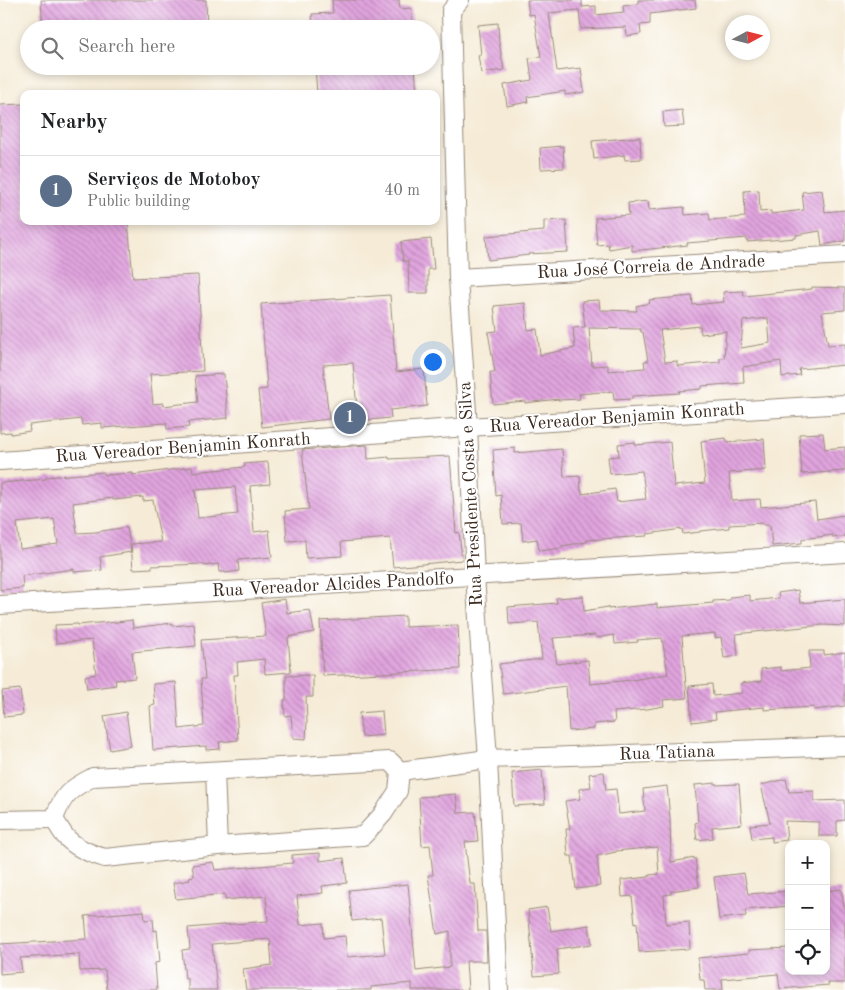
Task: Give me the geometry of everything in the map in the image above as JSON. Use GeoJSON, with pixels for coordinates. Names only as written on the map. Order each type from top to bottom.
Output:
{"type":"FeatureCollection","features":[{"type":"Feature","properties":{"kind":"street","name":"Rua Presidente Costa e Silva"},"geometry":{"type":"LineString","coordinates":[[460,0],[451,11],[458,278],[475,576],[488,760],[499,990]]}},
{"type":"Feature","properties":{"kind":"street","name":"Rua José Correia de Andrade"},"geometry":{"type":"LineString","coordinates":[[458,278],[845,255]]}},
{"type":"Feature","properties":{"kind":"street","name":"Rua Vereador Benjamin Konrath"},"geometry":{"type":"LineString","coordinates":[[0,461],[468,427],[845,404]]}},
{"type":"Feature","properties":{"kind":"street","name":"Rua Vereador Alcides Pandolfo"},"geometry":{"type":"LineString","coordinates":[[0,605],[845,553]]}},
{"type":"Feature","properties":{"kind":"street","name":"Rua Tatiana"},"geometry":{"type":"LineString","coordinates":[[400,770],[488,760],[845,746]]}},
{"type":"Feature","properties":{"kind":"street"},"geometry":{"type":"LineString","coordinates":[[390,761],[400,770],[398,791],[383,814],[363,836],[218,846],[105,858],[81,849],[66,837],[54,819],[60,803],[74,787],[93,777],[390,761]]}},
{"type":"Feature","properties":{"kind":"street"},"geometry":{"type":"LineString","coordinates":[[215,771],[218,846]]}},
{"type":"Feature","properties":{"kind":"street"},"geometry":{"type":"LineString","coordinates":[[0,820],[54,819]]}},
{"type":"Feature","properties":{"kind":"building"},"geometry":{"type":"Polygon","coordinates":[[[41,0],[206,0],[207,20],[42,20],[41,0]]]}},
{"type":"Feature","properties":{"kind":"building"},"geometry":{"type":"Polygon","coordinates":[[[332,0],[399,0],[400,9],[411,8],[412,20],[312,20],[312,14],[333,13],[332,0]]]}},
{"type":"Feature","properties":{"kind":"building"},"geometry":{"type":"Polygon","coordinates":[[[527,0],[582,0],[582,7],[596,6],[596,15],[624,12],[623,6],[638,4],[638,0],[695,0],[696,8],[650,14],[650,24],[640,25],[641,34],[627,36],[626,27],[581,29],[579,10],[549,13],[557,71],[581,68],[584,92],[565,95],[565,91],[527,97],[528,102],[507,106],[504,85],[532,80],[529,58],[541,57],[534,14],[529,15],[527,0]]]}},
{"type":"Feature","properties":{"kind":"building"},"geometry":{"type":"Polygon","coordinates":[[[498,23],[504,70],[481,73],[478,55],[481,55],[478,25],[498,23]]]}},
{"type":"Feature","properties":{"kind":"building"},"geometry":{"type":"Polygon","coordinates":[[[316,75],[416,75],[417,90],[317,90],[316,75]]]}},
{"type":"Feature","properties":{"kind":"building"},"geometry":{"type":"Polygon","coordinates":[[[20,104],[20,225],[128,225],[133,278],[198,275],[203,371],[150,374],[153,404],[163,403],[163,406],[198,402],[195,376],[224,374],[228,418],[188,422],[189,427],[167,429],[166,423],[102,428],[102,423],[82,425],[81,419],[29,425],[30,431],[11,434],[11,432],[0,433],[0,105],[20,104]]]}},
{"type":"Feature","properties":{"kind":"building"},"geometry":{"type":"Polygon","coordinates":[[[682,110],[684,126],[664,127],[663,112],[682,110]]]}},
{"type":"Feature","properties":{"kind":"building"},"geometry":{"type":"Polygon","coordinates":[[[640,137],[641,159],[625,160],[624,155],[594,159],[592,141],[640,137]]]}},
{"type":"Feature","properties":{"kind":"building"},"geometry":{"type":"Polygon","coordinates":[[[563,146],[564,168],[541,169],[540,148],[563,146]]]}},
{"type":"Feature","properties":{"kind":"building"},"geometry":{"type":"Polygon","coordinates":[[[759,190],[760,212],[771,211],[771,214],[804,210],[802,192],[822,190],[825,212],[845,210],[845,241],[822,245],[820,231],[796,235],[796,238],[747,242],[747,238],[687,243],[688,245],[632,251],[632,245],[609,249],[608,244],[597,245],[595,218],[629,215],[628,203],[648,201],[649,210],[684,207],[685,215],[709,213],[710,220],[745,217],[744,191],[759,190]]]}},
{"type":"Feature","properties":{"kind":"building"},"geometry":{"type":"Polygon","coordinates":[[[566,220],[568,252],[528,254],[488,260],[486,236],[544,231],[544,221],[566,220]]]}},
{"type":"Feature","properties":{"kind":"building"},"geometry":{"type":"Polygon","coordinates":[[[431,239],[434,269],[428,269],[428,293],[409,293],[408,261],[403,261],[401,242],[431,239]]]}},
{"type":"Feature","properties":{"kind":"building"},"geometry":{"type":"Polygon","coordinates":[[[812,287],[845,288],[845,310],[822,312],[828,345],[845,344],[845,365],[799,369],[800,375],[782,377],[781,361],[743,367],[744,383],[702,386],[702,389],[679,391],[680,393],[632,396],[632,399],[614,400],[613,391],[579,394],[580,399],[493,404],[490,372],[495,372],[488,332],[497,331],[494,306],[525,303],[528,330],[537,329],[540,355],[575,348],[573,328],[585,327],[582,301],[599,300],[600,310],[637,311],[636,306],[650,303],[649,300],[692,296],[693,305],[724,302],[723,292],[743,291],[744,296],[812,289],[812,287]],[[768,318],[743,321],[741,348],[770,343],[768,318]],[[700,326],[660,330],[665,362],[677,361],[677,366],[720,362],[720,358],[724,358],[726,331],[701,334],[700,326]],[[589,328],[592,366],[608,365],[608,371],[645,368],[644,361],[648,361],[643,332],[640,329],[589,328]]]}},
{"type":"Feature","properties":{"kind":"building"},"geometry":{"type":"Polygon","coordinates":[[[390,295],[396,372],[424,369],[427,406],[390,410],[391,418],[358,421],[353,363],[323,365],[329,419],[262,427],[258,390],[267,389],[261,304],[390,295]]]}},
{"type":"Feature","properties":{"kind":"building"},"geometry":{"type":"Polygon","coordinates":[[[823,433],[825,449],[845,447],[845,471],[802,474],[799,434],[823,433]]]}},
{"type":"Feature","properties":{"kind":"building"},"geometry":{"type":"Polygon","coordinates":[[[726,438],[727,442],[764,439],[766,470],[729,473],[732,501],[760,499],[761,507],[815,502],[817,519],[845,515],[845,536],[833,538],[833,535],[802,539],[802,543],[772,546],[770,525],[763,525],[763,523],[729,525],[729,528],[683,534],[682,529],[647,534],[647,536],[587,540],[587,542],[562,546],[562,548],[539,551],[537,539],[523,541],[521,523],[503,524],[501,495],[496,496],[493,450],[515,448],[515,453],[562,449],[564,477],[580,476],[582,494],[615,489],[617,502],[646,499],[642,471],[610,474],[608,457],[619,456],[618,444],[635,442],[635,445],[670,442],[674,486],[705,483],[701,441],[726,438]]]}},
{"type":"Feature","properties":{"kind":"building"},"geometry":{"type":"Polygon","coordinates":[[[367,445],[368,459],[450,456],[456,533],[459,532],[462,560],[393,567],[390,538],[341,542],[342,556],[306,558],[305,540],[287,541],[285,511],[309,509],[302,450],[367,445]]]}},
{"type":"Feature","properties":{"kind":"building"},"geometry":{"type":"Polygon","coordinates":[[[268,462],[270,484],[250,486],[254,532],[269,530],[272,557],[238,560],[239,571],[225,573],[219,572],[218,564],[204,566],[203,564],[152,566],[152,568],[133,569],[131,544],[161,542],[153,500],[143,501],[143,497],[113,500],[113,498],[73,503],[77,533],[127,527],[131,552],[100,557],[102,570],[74,572],[74,569],[22,576],[23,588],[0,590],[0,483],[104,472],[104,475],[133,473],[133,475],[192,467],[193,472],[245,467],[244,464],[268,462]],[[235,487],[195,490],[198,518],[238,514],[235,487]],[[54,519],[17,523],[20,549],[58,544],[54,519]]]}},
{"type":"Feature","properties":{"kind":"building"},"geometry":{"type":"Polygon","coordinates":[[[798,590],[800,603],[845,599],[845,626],[822,625],[736,634],[738,656],[724,658],[721,637],[715,638],[715,633],[682,636],[687,698],[663,700],[664,706],[614,712],[615,722],[594,724],[594,729],[569,731],[566,686],[503,694],[499,664],[542,659],[538,622],[509,624],[508,607],[557,603],[556,598],[583,596],[584,611],[608,607],[608,609],[657,604],[657,608],[713,603],[713,601],[730,600],[730,597],[750,595],[750,601],[779,598],[778,593],[798,590]],[[595,635],[553,638],[557,664],[588,660],[590,684],[668,674],[662,638],[615,644],[614,635],[596,638],[595,635]]]}},
{"type":"Feature","properties":{"kind":"building"},"geometry":{"type":"Polygon","coordinates":[[[285,599],[287,613],[310,610],[314,632],[288,637],[291,672],[265,674],[264,659],[237,662],[238,675],[234,675],[238,740],[219,742],[220,749],[206,750],[206,746],[153,750],[150,706],[155,705],[153,684],[176,682],[179,729],[204,726],[201,679],[205,679],[201,640],[266,636],[261,603],[285,599]]]}},
{"type":"Feature","properties":{"kind":"building"},"geometry":{"type":"Polygon","coordinates":[[[405,616],[405,627],[458,625],[460,669],[323,676],[320,621],[405,616]]]}},
{"type":"Feature","properties":{"kind":"building"},"geometry":{"type":"Polygon","coordinates":[[[132,620],[133,628],[172,623],[172,626],[194,624],[196,646],[132,652],[135,678],[115,680],[116,685],[87,689],[85,676],[96,674],[92,640],[56,643],[55,625],[109,623],[132,620]]]}},
{"type":"Feature","properties":{"kind":"building"},"geometry":{"type":"Polygon","coordinates":[[[809,651],[824,651],[824,655],[845,652],[845,706],[814,710],[814,707],[764,710],[764,707],[715,712],[716,719],[692,722],[689,686],[712,684],[713,696],[742,693],[741,683],[762,681],[761,669],[781,667],[781,671],[810,668],[809,651]]]}},
{"type":"Feature","properties":{"kind":"building"},"geometry":{"type":"Polygon","coordinates":[[[313,675],[313,697],[306,697],[306,739],[293,738],[291,715],[285,716],[286,676],[313,675]]]}},
{"type":"Feature","properties":{"kind":"building"},"geometry":{"type":"Polygon","coordinates":[[[20,689],[23,715],[4,717],[2,691],[20,689]]]}},
{"type":"Feature","properties":{"kind":"building"},"geometry":{"type":"Polygon","coordinates":[[[382,711],[384,735],[362,737],[359,713],[382,711]]]}},
{"type":"Feature","properties":{"kind":"building"},"geometry":{"type":"Polygon","coordinates":[[[126,712],[131,746],[110,750],[104,716],[126,712]]]}},
{"type":"Feature","properties":{"kind":"building"},"geometry":{"type":"Polygon","coordinates":[[[542,770],[545,804],[514,806],[512,773],[542,770]]]}},
{"type":"Feature","properties":{"kind":"building"},"geometry":{"type":"Polygon","coordinates":[[[604,772],[606,790],[616,789],[619,814],[645,811],[643,789],[667,786],[671,862],[695,858],[699,887],[671,891],[671,894],[664,895],[666,924],[689,922],[690,949],[639,952],[637,922],[635,923],[632,896],[622,897],[621,880],[659,874],[657,847],[616,851],[597,856],[600,886],[576,889],[572,856],[568,856],[566,829],[570,829],[565,801],[580,799],[579,789],[591,787],[589,774],[604,772]]]}},
{"type":"Feature","properties":{"kind":"building"},"geometry":{"type":"Polygon","coordinates":[[[786,779],[789,792],[814,791],[814,801],[845,800],[845,820],[837,821],[837,836],[819,836],[819,822],[785,821],[787,840],[772,842],[772,837],[752,839],[750,825],[770,823],[761,785],[786,779]]]}},
{"type":"Feature","properties":{"kind":"building"},"geometry":{"type":"Polygon","coordinates":[[[716,783],[716,785],[739,784],[742,824],[712,827],[713,838],[697,840],[695,823],[698,822],[695,785],[716,783]]]}},
{"type":"Feature","properties":{"kind":"building"},"geometry":{"type":"Polygon","coordinates":[[[456,794],[458,813],[475,812],[478,841],[465,842],[470,884],[475,884],[478,931],[486,931],[487,961],[466,961],[468,990],[412,990],[412,983],[371,987],[371,990],[246,990],[243,969],[272,965],[270,939],[212,944],[217,990],[188,990],[188,979],[185,979],[182,950],[190,949],[188,928],[268,921],[266,896],[225,900],[225,894],[176,899],[173,883],[190,880],[189,877],[194,876],[192,865],[213,862],[215,870],[293,863],[292,855],[320,853],[320,861],[344,858],[347,883],[322,886],[323,893],[297,896],[300,925],[323,923],[324,938],[345,936],[347,957],[385,954],[381,918],[352,921],[349,890],[408,884],[416,971],[450,967],[450,931],[437,934],[428,875],[433,875],[430,845],[422,846],[419,797],[456,794]]]}},
{"type":"Feature","properties":{"kind":"building"},"geometry":{"type":"Polygon","coordinates":[[[744,873],[748,894],[785,891],[785,906],[745,910],[746,916],[719,919],[714,877],[744,873]]]}},
{"type":"Feature","properties":{"kind":"building"},"geometry":{"type":"Polygon","coordinates":[[[841,889],[845,912],[845,983],[828,983],[829,985],[780,989],[778,974],[722,979],[723,990],[705,990],[704,980],[700,980],[698,958],[749,953],[749,950],[785,948],[785,975],[830,975],[830,890],[841,889]]]}},
{"type":"Feature","properties":{"kind":"building"},"geometry":{"type":"Polygon","coordinates":[[[547,907],[551,931],[589,925],[592,944],[557,949],[559,974],[534,976],[528,910],[547,907]]]}},
{"type":"Feature","properties":{"kind":"building"},"geometry":{"type":"Polygon","coordinates":[[[144,911],[145,920],[153,919],[154,931],[157,930],[160,962],[155,963],[157,990],[107,990],[105,970],[80,971],[79,954],[20,958],[22,972],[0,974],[0,944],[87,939],[85,916],[144,911]]]}},
{"type":"Feature","properties":{"kind":"place","name":"Serviços de Motoboy"},"geometry":{"type":"Point","coordinates":[350,418]}}]}
